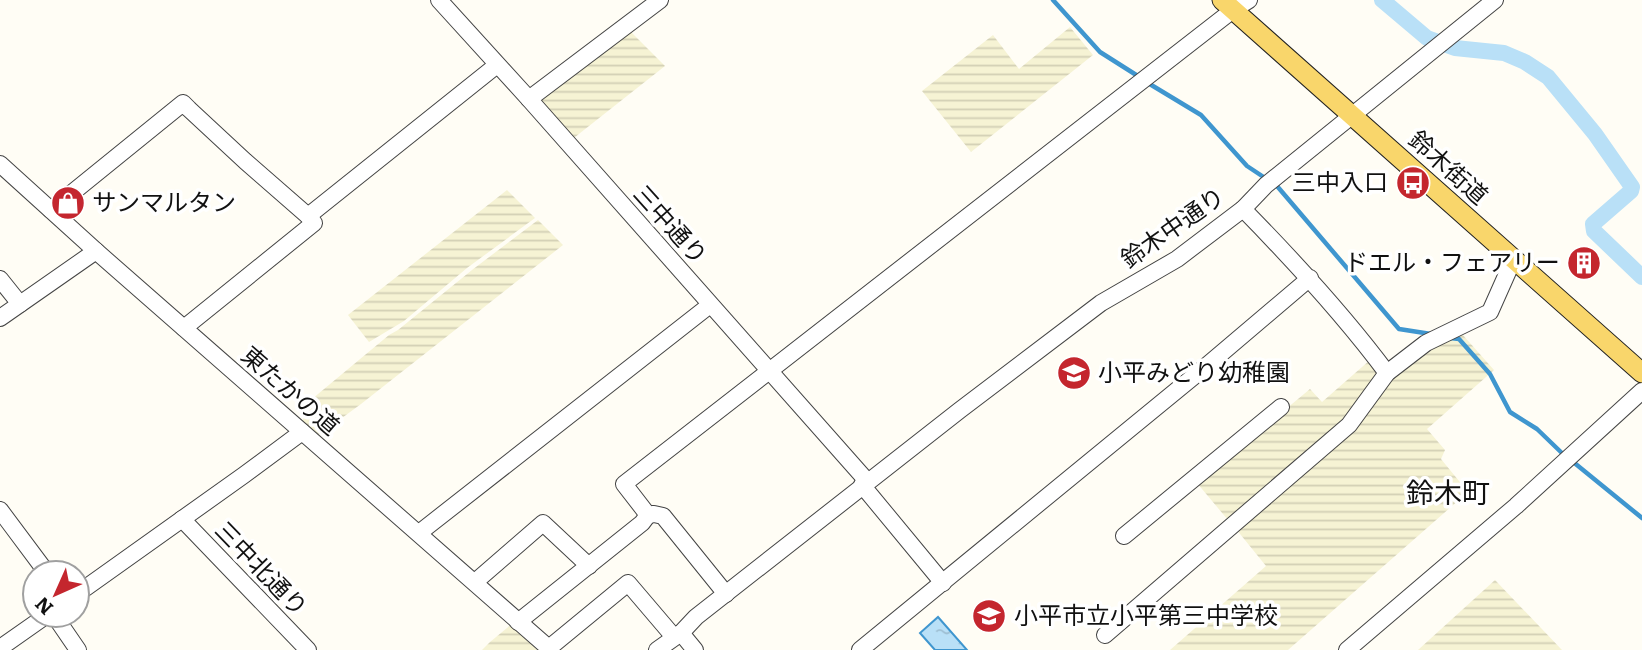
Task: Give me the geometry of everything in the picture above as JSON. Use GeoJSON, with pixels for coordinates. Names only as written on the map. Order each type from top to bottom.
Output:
{"type":"FeatureCollection","features":[{"type":"Feature","properties":{"kind":"main road","name":"鈴木街道"},"geometry":{"type":"LineString","coordinates":[[1235,3],[1352,115],[1642,373]]}},
{"type":"Feature","properties":{"kind":"street","name":"三中通り"},"geometry":{"type":"LineString","coordinates":[[439,0],[770,371],[865,483],[943,583]]}},
{"type":"Feature","properties":{"kind":"street"},"geometry":{"type":"LineString","coordinates":[[529,99],[660,0]]}},
{"type":"Feature","properties":{"kind":"street"},"geometry":{"type":"LineString","coordinates":[[648,515],[624,484],[1144,80],[1235,3]]}},
{"type":"Feature","properties":{"kind":"street","name":"鈴木中通り"},"geometry":{"type":"LineString","coordinates":[[657,650],[865,483],[1101,303],[1177,259],[1243,209],[1271,181],[1441,44],[1486,3]]}},
{"type":"Feature","properties":{"kind":"street"},"geometry":{"type":"LineString","coordinates":[[308,216],[497,65]]}},
{"type":"Feature","properties":{"kind":"street"},"geometry":{"type":"LineString","coordinates":[[51,211],[183,103],[314,223],[184,328]]}},
{"type":"Feature","properties":{"kind":"street","name":"東たかの道"},"geometry":{"type":"LineString","coordinates":[[0,164],[550,649]]}},
{"type":"Feature","properties":{"kind":"street"},"geometry":{"type":"LineString","coordinates":[[1243,209],[1310,278],[1360,336],[1387,373]]}},
{"type":"Feature","properties":{"kind":"street"},"geometry":{"type":"LineString","coordinates":[[0,318],[96,251]]}},
{"type":"Feature","properties":{"kind":"street"},"geometry":{"type":"LineString","coordinates":[[1105,635],[1349,425],[1387,373],[1428,342],[1490,312],[1514,258]]}},
{"type":"Feature","properties":{"kind":"street"},"geometry":{"type":"LineString","coordinates":[[860,650],[1310,278]]}},
{"type":"Feature","properties":{"kind":"street"},"geometry":{"type":"LineString","coordinates":[[0,279],[20,304]]}},
{"type":"Feature","properties":{"kind":"street"},"geometry":{"type":"LineString","coordinates":[[419,533],[710,305]]}},
{"type":"Feature","properties":{"kind":"street"},"geometry":{"type":"LineString","coordinates":[[1348,650],[1516,506],[1642,391]]}},
{"type":"Feature","properties":{"kind":"street"},"geometry":{"type":"LineString","coordinates":[[1124,536],[1281,407]]}},
{"type":"Feature","properties":{"kind":"street"},"geometry":{"type":"LineString","coordinates":[[91,584],[302,432]]}},
{"type":"Feature","properties":{"kind":"street"},"geometry":{"type":"LineString","coordinates":[[0,510],[37,559]]}},
{"type":"Feature","properties":{"kind":"street"},"geometry":{"type":"LineString","coordinates":[[518,622],[642,523],[648,515],[654,514],[663,516],[726,594]]}},
{"type":"Feature","properties":{"kind":"street","name":"三中北通り"},"geometry":{"type":"LineString","coordinates":[[182,519],[308,650]]}},
{"type":"Feature","properties":{"kind":"street"},"geometry":{"type":"LineString","coordinates":[[475,582],[543,523],[589,566]]}},
{"type":"Feature","properties":{"kind":"street"},"geometry":{"type":"LineString","coordinates":[[550,649],[628,583],[677,635],[695,650]]}},
{"type":"Feature","properties":{"kind":"street"},"geometry":{"type":"LineString","coordinates":[[0,648],[27,629]]}},
{"type":"Feature","properties":{"kind":"street"},"geometry":{"type":"LineString","coordinates":[[64,629],[78,650]]}},
{"type":"Feature","properties":{"kind":"shaded area"},"geometry":{"type":"Polygon","coordinates":[[[1070,27],[1093,55],[971,152],[922,91],[993,35],[1019,69],[1070,27]]]}},
{"type":"Feature","properties":{"kind":"shaded area"},"geometry":{"type":"Polygon","coordinates":[[[629,30],[665,66],[570,141],[538,102],[629,30]]]}},
{"type":"Feature","properties":{"kind":"shaded area"},"geometry":{"type":"Polygon","coordinates":[[[507,190],[535,218],[467,268],[404,321],[369,342],[348,315],[507,190]]]}},
{"type":"Feature","properties":{"kind":"shaded area"},"geometry":{"type":"Polygon","coordinates":[[[538,220],[563,245],[316,437],[302,426],[306,404],[389,335],[538,220]]]}},
{"type":"Feature","properties":{"kind":"shaded area"},"geometry":{"type":"Polygon","coordinates":[[[1462,334],[1494,370],[1427,429],[1445,450],[1441,459],[1468,492],[1288,650],[1170,650],[1266,566],[1236,529],[1385,384],[1429,349],[1462,334]]]}},
{"type":"Feature","properties":{"kind":"shaded area"},"geometry":{"type":"Polygon","coordinates":[[[1370,360],[1378,369],[1377,374],[1338,426],[1228,520],[1197,483],[1310,389],[1322,402],[1370,360]]]}},
{"type":"Feature","properties":{"kind":"shaded area"},"geometry":{"type":"Polygon","coordinates":[[[1495,580],[1562,650],[1418,650],[1495,580]]]}},
{"type":"Feature","properties":{"kind":"shaded area"},"geometry":{"type":"Polygon","coordinates":[[[513,623],[544,650],[482,650],[490,642],[513,623]]]}},
{"type":"Feature","properties":{"kind":"water"},"geometry":{"type":"Polygon","coordinates":[[[938,617],[967,650],[935,650],[920,633],[938,617]]]}},
{"type":"Feature","properties":{"kind":"waterway"},"geometry":{"type":"LineString","coordinates":[[1053,0],[1100,52],[1141,78]]}},
{"type":"Feature","properties":{"kind":"waterway"},"geometry":{"type":"LineString","coordinates":[[1382,0],[1427,38],[1455,48],[1504,53],[1525,62],[1548,77],[1595,134],[1632,187],[1631,191],[1593,224],[1594,231],[1642,277]]}},
{"type":"Feature","properties":{"kind":"waterway"},"geometry":{"type":"LineString","coordinates":[[1148,83],[1201,115],[1247,166],[1277,186],[1399,329],[1431,334]]}},
{"type":"Feature","properties":{"kind":"waterway"},"geometry":{"type":"LineString","coordinates":[[1450,338],[1459,339],[1490,374],[1510,412],[1537,429],[1565,456]]}},
{"type":"Feature","properties":{"kind":"waterway"},"geometry":{"type":"LineString","coordinates":[[1572,461],[1642,518]]}},
{"type":"Feature","properties":{"kind":"place","name":"三中入口"},"geometry":{"type":"Point","coordinates":[1413,183]}},
{"type":"Feature","properties":{"kind":"place","name":"サンマルタン"},"geometry":{"type":"Point","coordinates":[68,203]}},
{"type":"Feature","properties":{"kind":"place","name":"ドエル・フェアリー"},"geometry":{"type":"Point","coordinates":[1584,263]}},
{"type":"Feature","properties":{"kind":"place","name":"小平みどり幼稚園"},"geometry":{"type":"Point","coordinates":[1074,373]}},
{"type":"Feature","properties":{"kind":"place","name":"小平市立小平第三中学校"},"geometry":{"type":"Point","coordinates":[989,616]}},
{"type":"Feature","properties":{"kind":"district","name":"鈴木町"},"geometry":{"type":"Point","coordinates":[1448,493]}}]}
